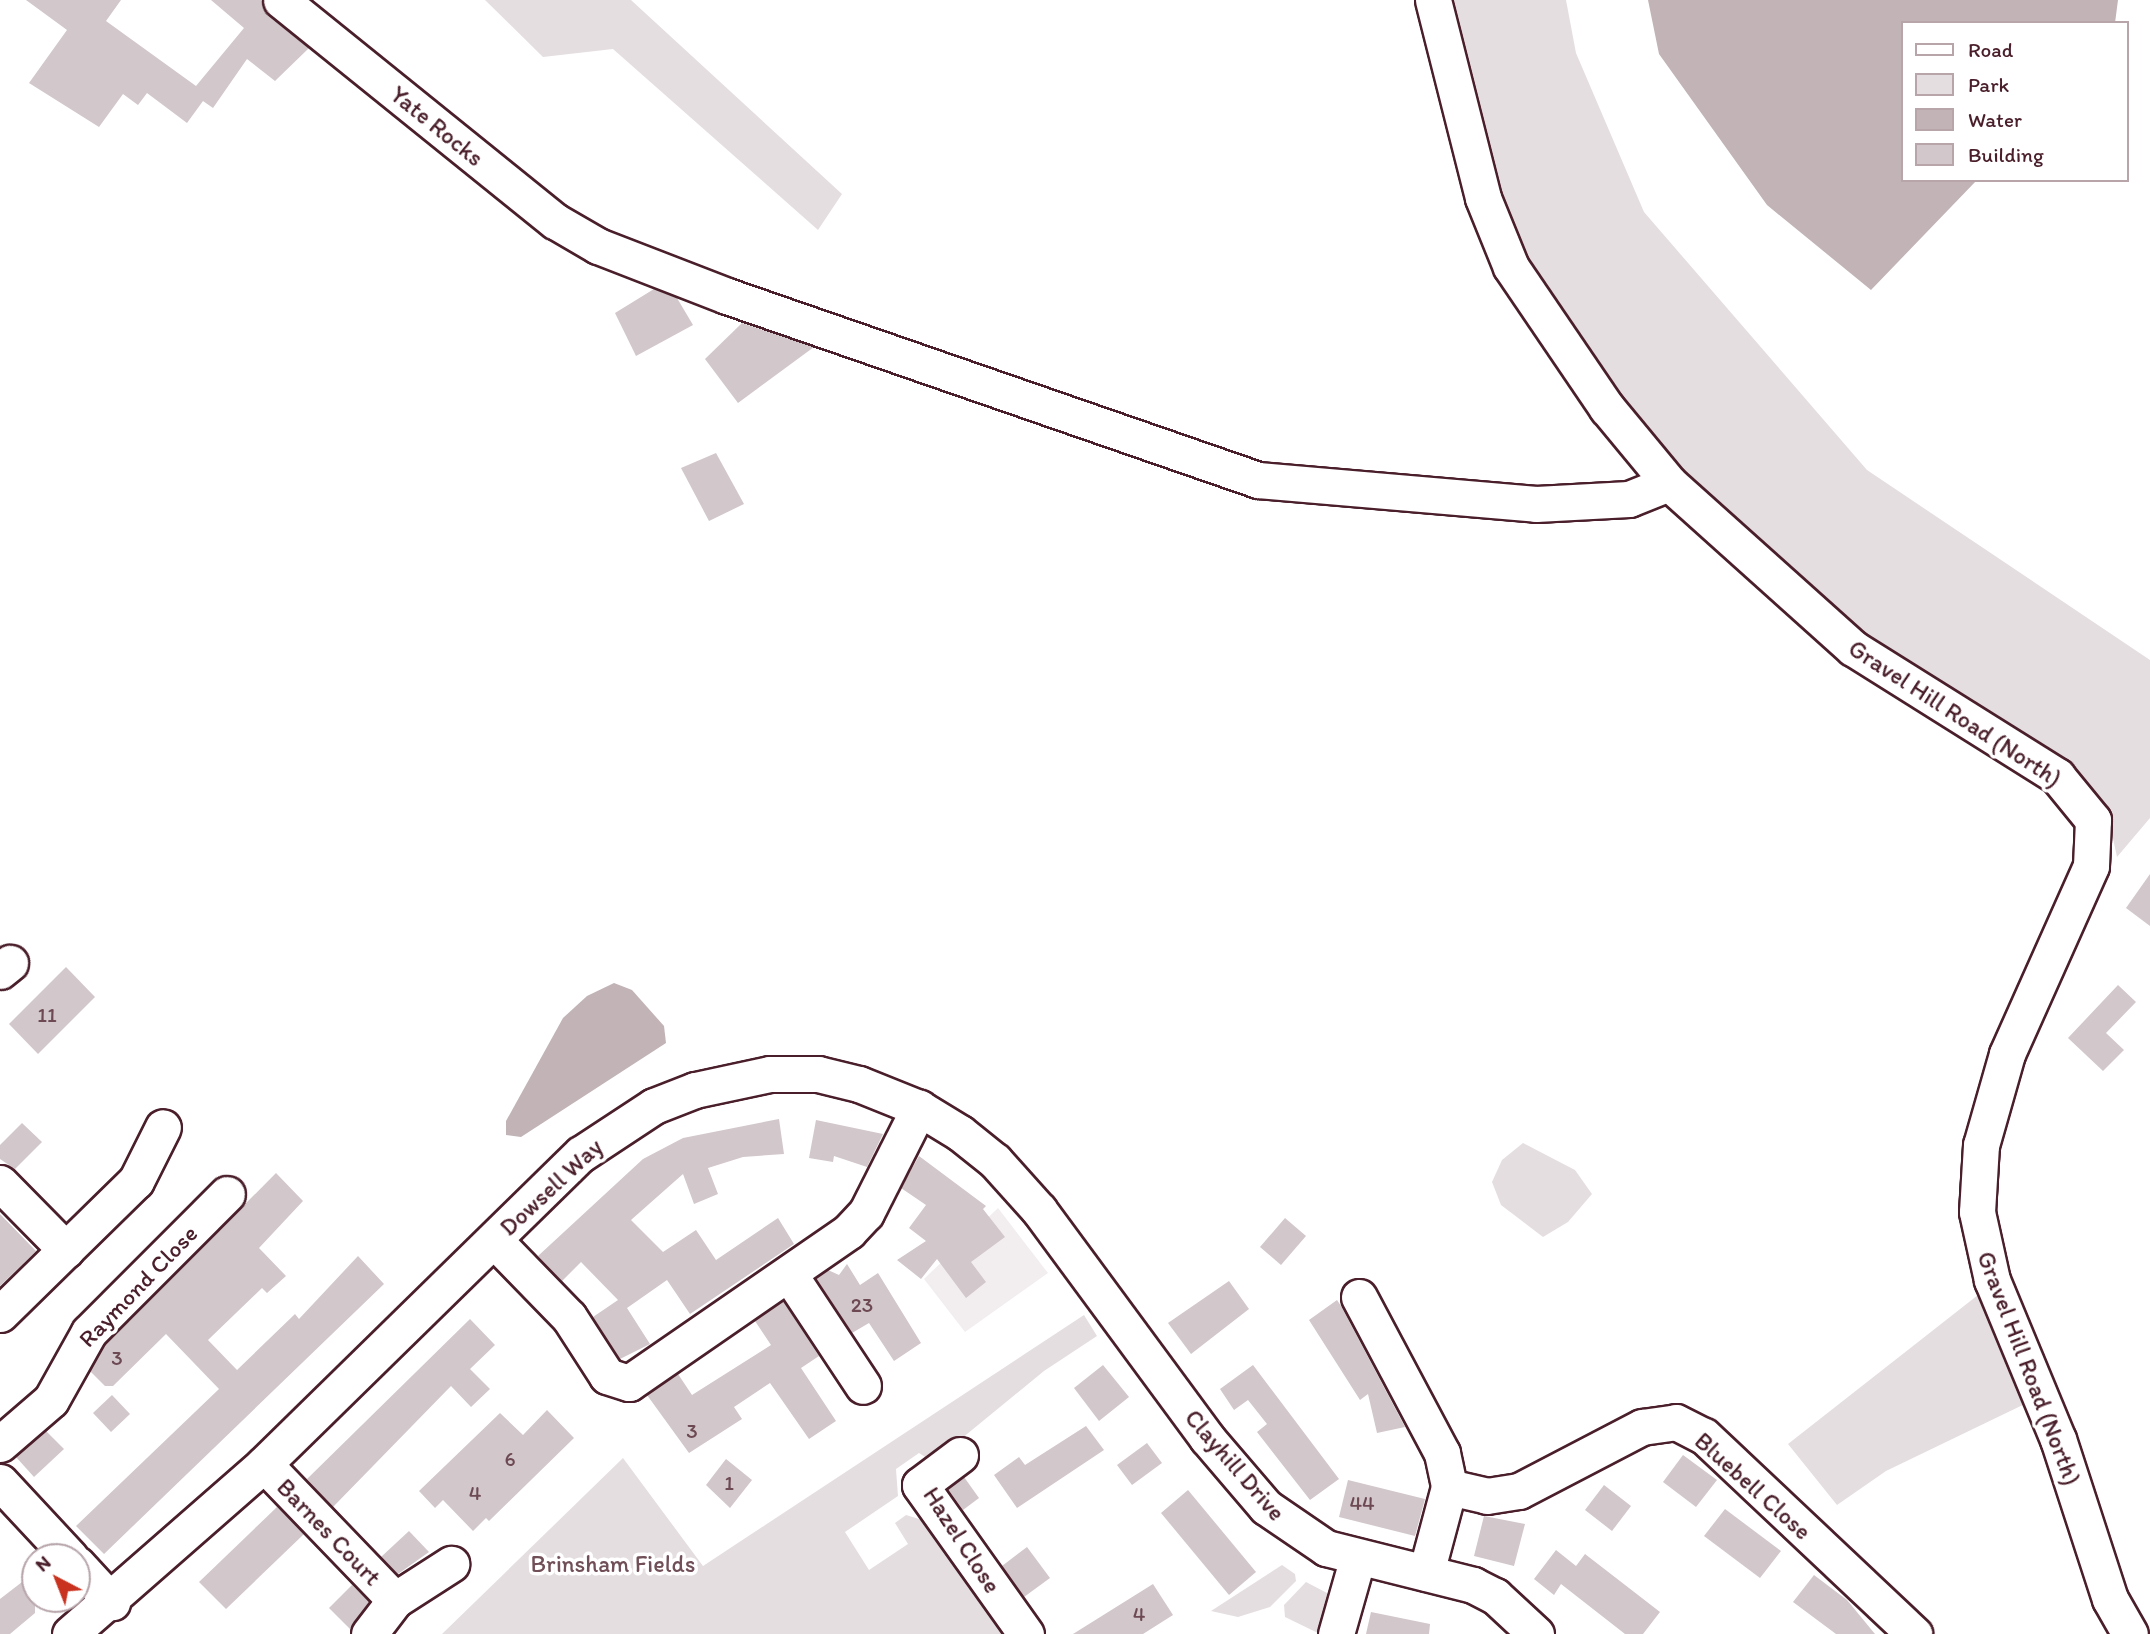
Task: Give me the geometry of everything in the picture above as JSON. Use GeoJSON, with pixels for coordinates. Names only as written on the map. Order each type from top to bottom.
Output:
{"type":"FeatureCollection","features":[{"type":"Feature","properties":{"kind":"street","name":"Yate Rocks"},"geometry":{"type":"LineString","coordinates":[[281,0],[555,221],[598,246],[727,296],[1258,480],[1536,504],[1629,499],[1669,483]]}},
{"type":"Feature","properties":{"kind":"street","name":"Gravel Hill Road (North)"},"geometry":{"type":"LineString","coordinates":[[1433,0],[1483,198],[1511,267],[1548,328],[1669,483],[1853,648],[2057,776],[2093,820],[2091,866],[2007,1054],[1981,1145],[1977,1212],[1992,1280],[2058,1438],[2110,1599],[2130,1634]]}},
{"type":"Feature","properties":{"kind":"street","name":"Dowsell Way"},"geometry":{"type":"LineString","coordinates":[[70,1634],[112,1602],[264,1464],[608,1133],[695,1090],[770,1074],[818,1074],[919,1108],[995,1161],[1119,1317]]}},
{"type":"Feature","properties":{"kind":"street"},"geometry":{"type":"LineString","coordinates":[[494,1240],[569,1317],[607,1376],[618,1383],[629,1383],[789,1274],[866,1213],[919,1108]]}},
{"type":"Feature","properties":{"kind":"street"},"geometry":{"type":"LineString","coordinates":[[0,1314],[136,1181],[163,1127]]}},
{"type":"Feature","properties":{"kind":"street"},"geometry":{"type":"LineString","coordinates":[[0,1183],[66,1251]]}},
{"type":"Feature","properties":{"kind":"street","name":"Raymond Close"},"geometry":{"type":"LineString","coordinates":[[0,1444],[51,1401],[89,1332],[227,1194]]}},
{"type":"Feature","properties":{"kind":"street"},"geometry":{"type":"LineString","coordinates":[[789,1274],[863,1386]]}},
{"type":"Feature","properties":{"kind":"street"},"geometry":{"type":"LineString","coordinates":[[1359,1297],[1431,1427],[1449,1487],[1426,1573]]}},
{"type":"Feature","properties":{"kind":"street","name":"Clayhill Drive"},"geometry":{"type":"LineString","coordinates":[[1119,1317],[1207,1438],[1266,1507],[1297,1532],[1358,1557],[1426,1573],[1495,1596],[1536,1634]]}},
{"type":"Feature","properties":{"kind":"street","name":"Bluebell Close"},"geometry":{"type":"LineString","coordinates":[[1449,1487],[1488,1496],[1519,1490],[1642,1427],[1676,1422],[1704,1436],[1914,1634]]}},
{"type":"Feature","properties":{"kind":"street","name":"Hazel Close"},"geometry":{"type":"LineString","coordinates":[[960,1455],[920,1485],[1026,1634]]}},
{"type":"Feature","properties":{"kind":"street","name":"Barnes Court"},"geometry":{"type":"LineString","coordinates":[[264,1464],[395,1600]]}},
{"type":"Feature","properties":{"kind":"street"},"geometry":{"type":"LineString","coordinates":[[0,1482],[57,1543]]}},
{"type":"Feature","properties":{"kind":"street"},"geometry":{"type":"LineString","coordinates":[[1336,1634],[1358,1557]]}},
{"type":"Feature","properties":{"kind":"street","name":"Barnes Court"},"geometry":{"type":"LineString","coordinates":[[369,1634],[395,1600],[451,1564]]}},
{"type":"Feature","properties":{"kind":"street"},"geometry":{"type":"LineString","coordinates":[[91,1579],[112,1602]]}},
{"type":"Feature","properties":{"kind":"shaded area"},"geometry":{"type":"Polygon","coordinates":[[[998,1208],[1048,1273],[965,1332],[924,1279],[998,1208]]]}},
{"type":"Feature","properties":{"kind":"green space"},"geometry":{"type":"Polygon","coordinates":[[[485,0],[631,0],[842,194],[818,230],[613,49],[543,57],[485,0]]]}},
{"type":"Feature","properties":{"kind":"green space"},"geometry":{"type":"Polygon","coordinates":[[[1445,0],[1566,0],[1576,53],[1644,212],[1867,470],[2150,660],[2150,818],[2117,857],[2109,820],[1864,639],[1680,474],[1556,321],[1496,200],[1445,0]]]}},
{"type":"Feature","properties":{"kind":"green space"},"geometry":{"type":"Polygon","coordinates":[[[1523,1143],[1575,1170],[1592,1194],[1568,1222],[1543,1237],[1501,1205],[1492,1182],[1502,1160],[1523,1143]]]}},
{"type":"Feature","properties":{"kind":"green space"},"geometry":{"type":"Polygon","coordinates":[[[1978,1295],[2029,1402],[1886,1471],[1837,1505],[1788,1444],[1978,1295]]]}},
{"type":"Feature","properties":{"kind":"green space","name":"Brinsham Fields"},"geometry":{"type":"Polygon","coordinates":[[[1084,1315],[1097,1336],[1044,1371],[939,1457],[930,1460],[919,1453],[896,1469],[898,1496],[845,1532],[869,1570],[908,1544],[895,1523],[906,1515],[929,1522],[1011,1634],[442,1634],[623,1458],[703,1566],[1084,1315]]]}},
{"type":"Feature","properties":{"kind":"green space"},"geometry":{"type":"Polygon","coordinates":[[[1282,1565],[1295,1574],[1296,1581],[1270,1607],[1238,1617],[1211,1611],[1282,1565]]]}},
{"type":"Feature","properties":{"kind":"green space"},"geometry":{"type":"Polygon","coordinates":[[[1306,1582],[1327,1593],[1329,1600],[1320,1634],[1285,1617],[1284,1605],[1306,1582]]]}},
{"type":"Feature","properties":{"kind":"water"},"geometry":{"type":"Polygon","coordinates":[[[1648,0],[2118,0],[2115,21],[1902,21],[1902,182],[1975,182],[1871,290],[1767,205],[1659,54],[1648,0]]]}},
{"type":"Feature","properties":{"kind":"water"},"geometry":{"type":"Polygon","coordinates":[[[614,983],[632,990],[664,1026],[666,1043],[521,1137],[506,1135],[506,1121],[563,1018],[587,996],[614,983]]]}},
{"type":"Feature","properties":{"kind":"building"},"geometry":{"type":"Polygon","coordinates":[[[26,0],[121,0],[106,21],[196,86],[244,28],[211,0],[261,0],[268,16],[309,48],[275,81],[247,59],[213,108],[203,101],[187,123],[147,93],[138,105],[123,94],[99,127],[29,83],[67,30],[26,0]]]}},
{"type":"Feature","properties":{"kind":"building"},"geometry":{"type":"Polygon","coordinates":[[[654,289],[677,298],[693,325],[636,356],[615,313],[654,289]]]}},
{"type":"Feature","properties":{"kind":"building"},"geometry":{"type":"Polygon","coordinates":[[[742,323],[814,347],[738,403],[705,359],[742,323]]]}},
{"type":"Feature","properties":{"kind":"building"},"geometry":{"type":"Polygon","coordinates":[[[716,453],[744,504],[709,521],[681,468],[716,453]]]}},
{"type":"Feature","properties":{"kind":"building"},"geometry":{"type":"Polygon","coordinates":[[[2150,874],[2150,926],[2126,908],[2150,874]]]}},
{"type":"Feature","properties":{"kind":"building"},"geometry":{"type":"Polygon","coordinates":[[[66,967],[95,997],[38,1054],[9,1024],[66,967]]]}},
{"type":"Feature","properties":{"kind":"building"},"geometry":{"type":"Polygon","coordinates":[[[2118,985],[2136,1002],[2106,1033],[2124,1050],[2103,1071],[2068,1038],[2118,985]]]}},
{"type":"Feature","properties":{"kind":"building"},"geometry":{"type":"Polygon","coordinates":[[[779,1119],[784,1154],[743,1157],[708,1168],[718,1194],[694,1204],[683,1174],[631,1220],[663,1252],[696,1230],[716,1260],[778,1218],[794,1244],[690,1314],[667,1280],[627,1308],[650,1344],[620,1359],[593,1317],[618,1300],[581,1262],[562,1281],[538,1256],[643,1159],[683,1138],[779,1119]]]}},
{"type":"Feature","properties":{"kind":"building"},"geometry":{"type":"Polygon","coordinates":[[[816,1120],[883,1134],[867,1167],[834,1156],[833,1162],[809,1158],[816,1120]]]}},
{"type":"Feature","properties":{"kind":"building"},"geometry":{"type":"Polygon","coordinates":[[[22,1123],[42,1142],[15,1169],[0,1159],[0,1145],[22,1123]]]}},
{"type":"Feature","properties":{"kind":"building"},"geometry":{"type":"Polygon","coordinates":[[[919,1156],[986,1206],[983,1209],[1005,1237],[971,1262],[986,1282],[966,1298],[937,1259],[921,1279],[897,1260],[926,1241],[909,1228],[926,1205],[901,1188],[919,1156]]]}},
{"type":"Feature","properties":{"kind":"building"},"geometry":{"type":"Polygon","coordinates":[[[276,1173],[303,1201],[259,1248],[286,1276],[267,1293],[262,1288],[208,1340],[237,1370],[295,1314],[299,1319],[358,1256],[384,1284],[104,1554],[76,1526],[219,1389],[166,1334],[113,1386],[105,1386],[90,1371],[104,1346],[276,1173]]]}},
{"type":"Feature","properties":{"kind":"building"},"geometry":{"type":"Polygon","coordinates":[[[0,1214],[36,1251],[0,1286],[0,1214]]]}},
{"type":"Feature","properties":{"kind":"building"},"geometry":{"type":"Polygon","coordinates":[[[1285,1218],[1306,1236],[1281,1265],[1260,1247],[1285,1218]]]}},
{"type":"Feature","properties":{"kind":"building"},"geometry":{"type":"Polygon","coordinates":[[[847,1264],[860,1285],[878,1273],[921,1343],[894,1361],[869,1323],[852,1333],[816,1278],[828,1270],[839,1275],[847,1264]]]}},
{"type":"Feature","properties":{"kind":"building"},"geometry":{"type":"Polygon","coordinates":[[[1229,1281],[1249,1309],[1191,1354],[1168,1323],[1229,1281]]]}},
{"type":"Feature","properties":{"kind":"building"},"geometry":{"type":"Polygon","coordinates":[[[1337,1300],[1405,1427],[1377,1433],[1368,1394],[1360,1400],[1309,1320],[1337,1300]]]}},
{"type":"Feature","properties":{"kind":"building"},"geometry":{"type":"Polygon","coordinates":[[[783,1301],[819,1356],[801,1368],[836,1421],[809,1439],[770,1383],[734,1407],[742,1419],[689,1453],[647,1395],[678,1374],[692,1395],[771,1345],[755,1321],[783,1301]]]}},
{"type":"Feature","properties":{"kind":"building"},"geometry":{"type":"Polygon","coordinates":[[[470,1319],[495,1345],[470,1369],[490,1389],[471,1407],[451,1386],[333,1507],[307,1479],[470,1319]]]}},
{"type":"Feature","properties":{"kind":"building"},"geometry":{"type":"Polygon","coordinates":[[[1103,1365],[1129,1397],[1099,1421],[1074,1388],[1103,1365]]]}},
{"type":"Feature","properties":{"kind":"building"},"geometry":{"type":"Polygon","coordinates":[[[1253,1365],[1339,1479],[1310,1500],[1257,1432],[1267,1424],[1248,1400],[1234,1410],[1220,1389],[1253,1365]]]}},
{"type":"Feature","properties":{"kind":"building"},"geometry":{"type":"Polygon","coordinates":[[[112,1395],[130,1414],[111,1432],[93,1413],[112,1395]]]}},
{"type":"Feature","properties":{"kind":"building"},"geometry":{"type":"Polygon","coordinates":[[[547,1410],[574,1438],[489,1521],[486,1518],[473,1531],[443,1500],[435,1508],[419,1491],[500,1413],[523,1435],[547,1410]]]}},
{"type":"Feature","properties":{"kind":"building"},"geometry":{"type":"Polygon","coordinates":[[[1086,1426],[1104,1450],[1017,1508],[994,1475],[1019,1457],[1025,1465],[1086,1426]]]}},
{"type":"Feature","properties":{"kind":"building"},"geometry":{"type":"Polygon","coordinates":[[[46,1431],[64,1449],[34,1477],[16,1457],[46,1431]]]}},
{"type":"Feature","properties":{"kind":"building"},"geometry":{"type":"Polygon","coordinates":[[[1147,1443],[1162,1463],[1132,1485],[1117,1465],[1147,1443]]]}},
{"type":"Feature","properties":{"kind":"building"},"geometry":{"type":"Polygon","coordinates":[[[1683,1455],[1717,1480],[1696,1507],[1663,1482],[1683,1455]]]}},
{"type":"Feature","properties":{"kind":"building"},"geometry":{"type":"Polygon","coordinates":[[[726,1459],[752,1480],[730,1508],[706,1485],[726,1459]]]}},
{"type":"Feature","properties":{"kind":"building"},"geometry":{"type":"Polygon","coordinates":[[[964,1477],[979,1498],[963,1510],[948,1489],[964,1477]]]}},
{"type":"Feature","properties":{"kind":"building"},"geometry":{"type":"Polygon","coordinates":[[[1348,1480],[1425,1499],[1415,1536],[1339,1517],[1348,1480]]]}},
{"type":"Feature","properties":{"kind":"building"},"geometry":{"type":"Polygon","coordinates":[[[1604,1485],[1631,1506],[1612,1531],[1585,1510],[1604,1485]]]}},
{"type":"Feature","properties":{"kind":"building"},"geometry":{"type":"Polygon","coordinates":[[[1188,1490],[1256,1572],[1229,1595],[1161,1513],[1188,1490]]]}},
{"type":"Feature","properties":{"kind":"building"},"geometry":{"type":"Polygon","coordinates":[[[277,1507],[304,1534],[226,1609],[199,1582],[277,1507]]]}},
{"type":"Feature","properties":{"kind":"building"},"geometry":{"type":"Polygon","coordinates":[[[1725,1509],[1781,1551],[1760,1578],[1704,1536],[1725,1509]]]}},
{"type":"Feature","properties":{"kind":"building"},"geometry":{"type":"Polygon","coordinates":[[[1484,1516],[1525,1524],[1514,1566],[1474,1556],[1484,1516]]]}},
{"type":"Feature","properties":{"kind":"building"},"geometry":{"type":"Polygon","coordinates":[[[409,1531],[429,1552],[398,1574],[381,1557],[409,1531]]]}},
{"type":"Feature","properties":{"kind":"building"},"geometry":{"type":"Polygon","coordinates":[[[1027,1547],[1050,1578],[1024,1597],[1002,1566],[1027,1547]]]}},
{"type":"Feature","properties":{"kind":"building"},"geometry":{"type":"Polygon","coordinates":[[[1556,1550],[1576,1566],[1585,1554],[1660,1612],[1643,1634],[1625,1634],[1561,1584],[1554,1595],[1534,1579],[1556,1550]]]}},
{"type":"Feature","properties":{"kind":"building"},"geometry":{"type":"Polygon","coordinates":[[[1814,1575],[1847,1600],[1875,1634],[1836,1634],[1793,1602],[1814,1575]]]}},
{"type":"Feature","properties":{"kind":"building"},"geometry":{"type":"Polygon","coordinates":[[[21,1583],[21,1613],[35,1613],[10,1634],[0,1634],[0,1599],[21,1583]]]}},
{"type":"Feature","properties":{"kind":"building"},"geometry":{"type":"Polygon","coordinates":[[[1153,1584],[1173,1615],[1143,1634],[1073,1634],[1153,1584]]]}},
{"type":"Feature","properties":{"kind":"building"},"geometry":{"type":"Polygon","coordinates":[[[352,1585],[369,1602],[350,1629],[329,1608],[352,1585]]]}},
{"type":"Feature","properties":{"kind":"building"},"geometry":{"type":"Polygon","coordinates":[[[1371,1612],[1430,1624],[1429,1634],[1366,1634],[1371,1612]]]}}]}
